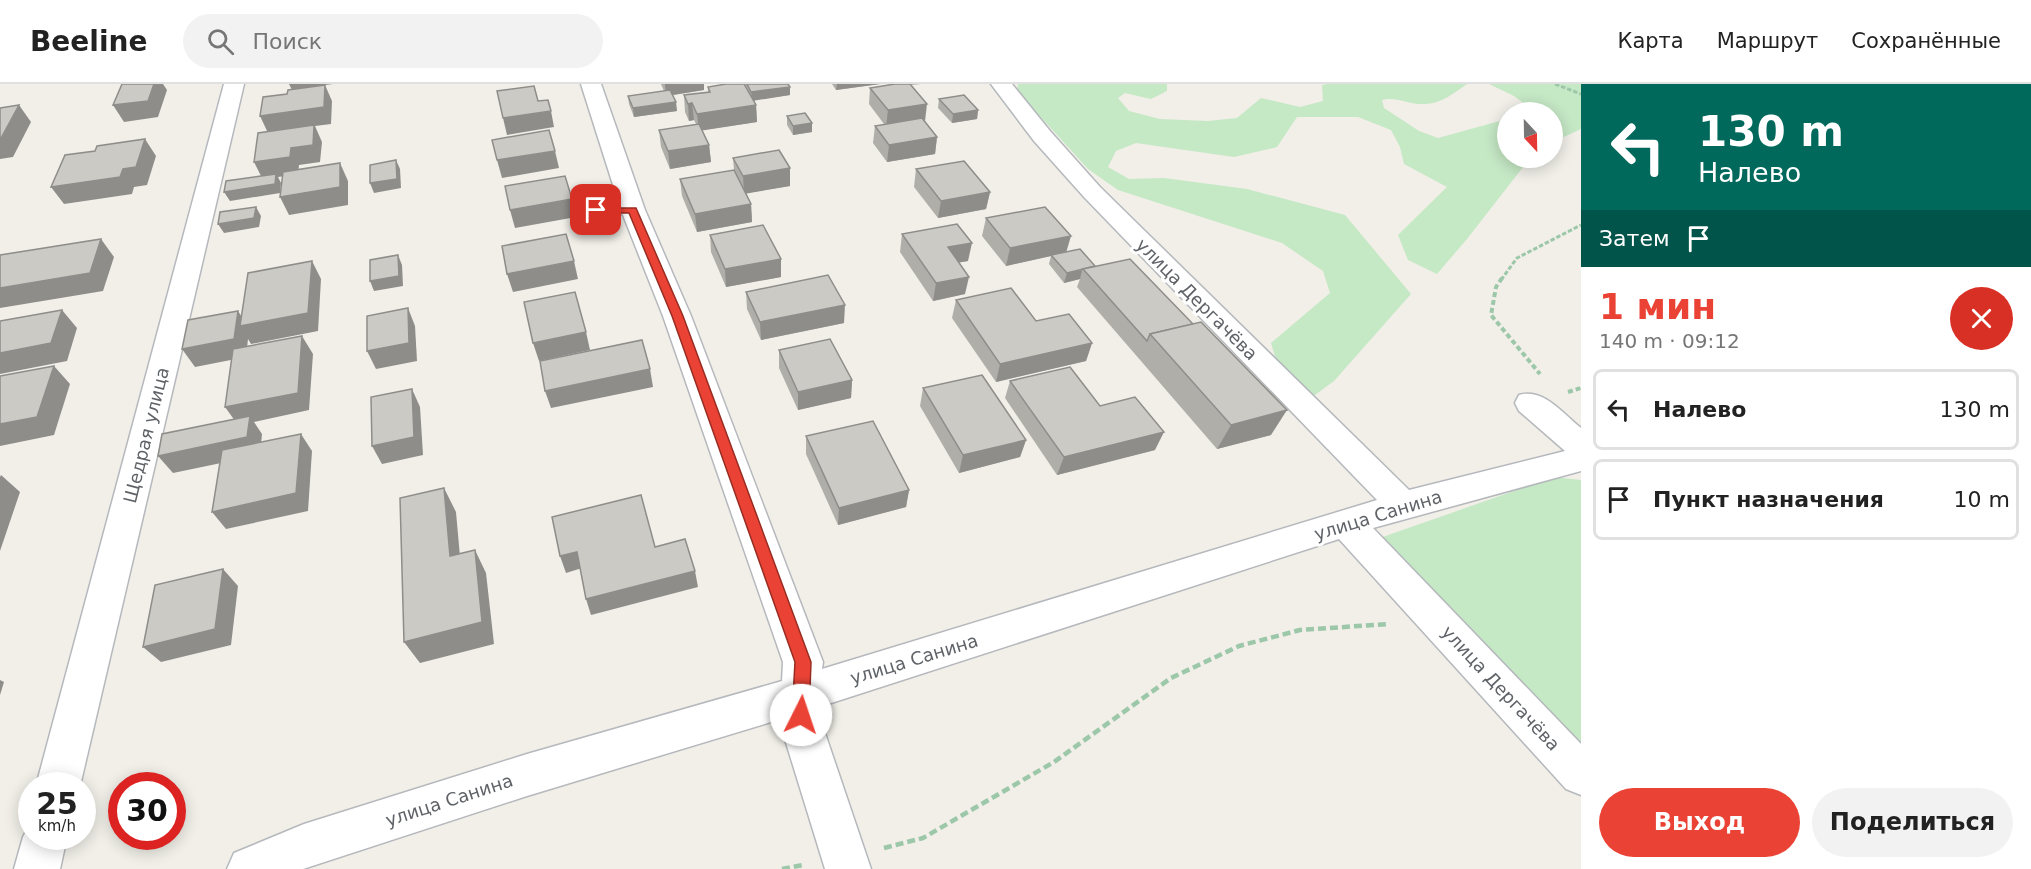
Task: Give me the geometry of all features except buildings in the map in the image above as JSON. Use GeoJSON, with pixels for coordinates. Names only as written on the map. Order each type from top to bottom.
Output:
{"type":"FeatureCollection","features":[{"type":"Feature","properties":{"kind":"street","name":"Щедрая улица"},"geometry":{"type":"LineString","coordinates":[[62,772],[234,84]]}},
{"type":"Feature","properties":{"kind":"street"},"geometry":{"type":"LineString","coordinates":[[591,84],[633,210],[677,316],[803,662],[801,715],[804,733],[846,863]]}},
{"type":"Feature","properties":{"kind":"street","name":"улица Дергачёва"},"geometry":{"type":"LineString","coordinates":[[1000,84],[1092,192],[1403,505]]}},
{"type":"Feature","properties":{"kind":"street"},"geometry":{"type":"LineString","coordinates":[[1537,390],[1581,446]]}},
{"type":"Feature","properties":{"kind":"street","name":"улица Санина"},"geometry":{"type":"LineString","coordinates":[[250,869],[315,842],[527,775],[801,694],[1403,505],[1581,459]]}},
{"type":"Feature","properties":{"kind":"street","name":"улица Дергачёва"},"geometry":{"type":"LineString","coordinates":[[1346,523],[1581,774]]}},
{"type":"Feature","properties":{"kind":"street"},"geometry":{"type":"LineString","coordinates":[[37,869],[42,850]]}},
{"type":"Feature","properties":{"kind":"lane"},"geometry":{"type":"LineString","coordinates":[[578,210],[633,210]]}},
{"type":"Feature","properties":{"kind":"path"},"geometry":{"type":"LineString","coordinates":[[1555,84],[1581,94]]}},
{"type":"Feature","properties":{"kind":"path"},"geometry":{"type":"LineString","coordinates":[[1537,390],[1527,361],[1491,315],[1496,287],[1517,258],[1581,225]]}},
{"type":"Feature","properties":{"kind":"path"},"geometry":{"type":"LineString","coordinates":[[782,869],[846,863],[923,838],[1054,762],[1171,678],[1239,646],[1300,630],[1437,620]]}},
{"type":"Feature","properties":{"kind":"green space"},"geometry":{"type":"Polygon","coordinates":[[[1018,84],[1167,84],[1167,91],[1151,99],[1125,93],[1118,98],[1129,111],[1160,119],[1208,121],[1237,118],[1261,98],[1300,107],[1323,101],[1322,85],[1328,84],[1467,84],[1447,97],[1430,104],[1392,99],[1382,100],[1384,108],[1419,131],[1438,138],[1497,122],[1497,168],[1522,168],[1437,274],[1408,260],[1398,235],[1447,187],[1404,164],[1400,147],[1391,130],[1358,117],[1297,117],[1277,147],[1234,157],[1136,143],[1116,151],[1108,167],[1129,179],[1164,178],[1247,189],[1345,215],[1411,294],[1334,381],[1308,400],[1281,376],[1271,343],[1330,293],[1323,271],[1282,243],[1118,190],[1088,169],[1017,91],[1018,84]]]}},
{"type":"Feature","properties":{"kind":"green space"},"geometry":{"type":"Polygon","coordinates":[[[1489,84],[1581,84],[1581,129],[1563,137],[1563,102],[1522,102],[1489,84]]]}},
{"type":"Feature","properties":{"kind":"green space"},"geometry":{"type":"Polygon","coordinates":[[[1554,477],[1581,480],[1581,753],[1377,539],[1554,477]]]}},
{"type":"Feature","properties":{"kind":"route"},"geometry":{"type":"LineString","coordinates":[[596,210],[633,210],[677,316],[803,662],[801,715]]}}]}
